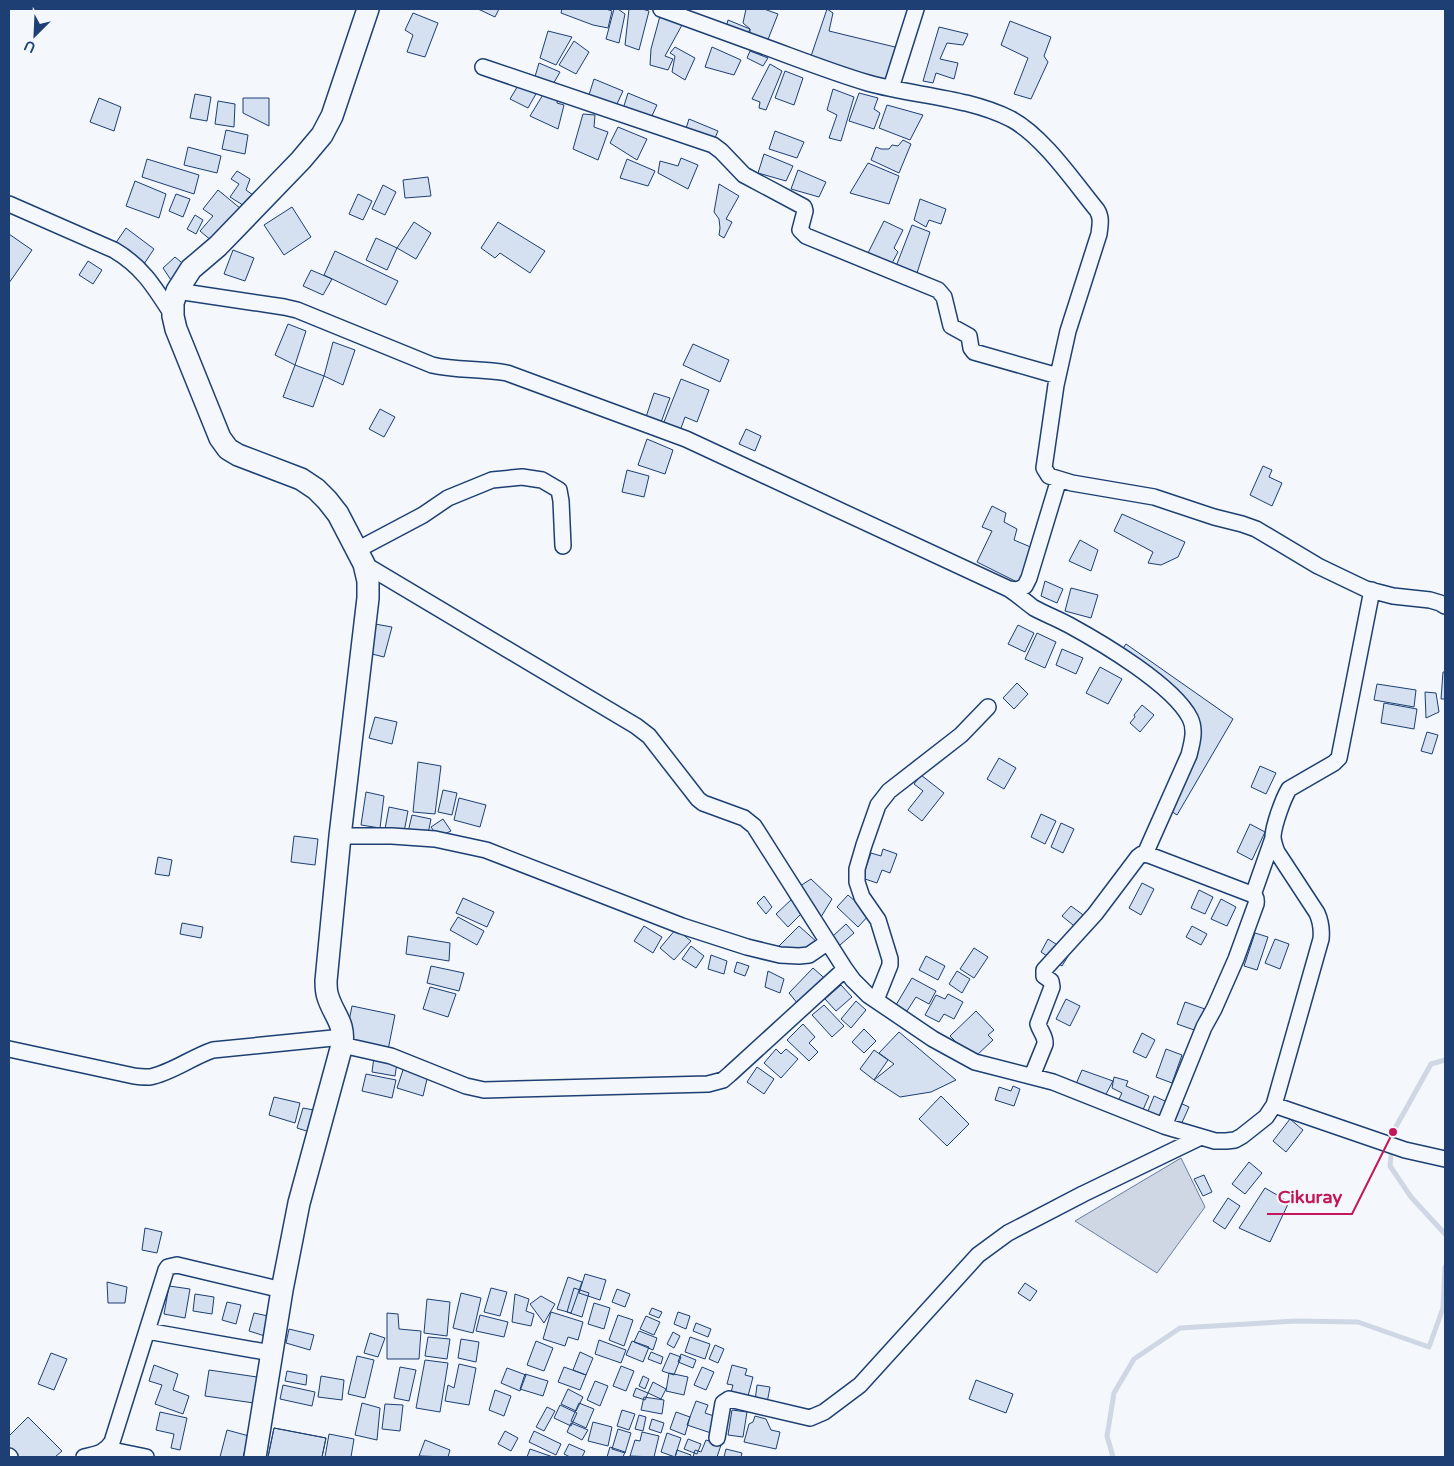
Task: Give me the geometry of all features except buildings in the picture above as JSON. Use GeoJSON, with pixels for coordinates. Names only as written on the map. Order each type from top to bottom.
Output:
{"type":"FeatureCollection","features":[{"type":"Feature","properties":{"kind":"street"},"geometry":{"type":"LineString","coordinates":[[255,1457],[271,1353],[299,1202],[343,1041],[339,1020],[328,999],[326,981],[340,836],[368,598],[368,581],[361,557],[338,514],[316,489],[301,479],[238,455],[228,449],[220,438],[176,329],[173,303],[177,291],[191,269],[218,246],[322,136],[332,116],[368,9]]}},
{"type":"Feature","properties":{"kind":"street"},"geometry":{"type":"LineString","coordinates":[[661,9],[810,64],[870,83],[965,103],[989,110],[1012,120],[1032,134],[1048,151],[1100,215],[1099,234],[1068,331],[1058,376],[1044,468],[1049,476],[1154,498],[1249,527],[1268,536],[1318,566],[1366,589],[1393,596],[1430,600],[1445,606]]}},
{"type":"Feature","properties":{"kind":"street"},"geometry":{"type":"LineString","coordinates":[[890,88],[916,9]]}},
{"type":"Feature","properties":{"kind":"street"},"geometry":{"type":"LineString","coordinates":[[483,67],[713,145],[744,175],[804,207],[800,230],[806,236],[938,290],[944,297],[951,326],[969,336],[971,348],[974,352],[1058,376]]}},
{"type":"Feature","properties":{"kind":"street"},"geometry":{"type":"LineString","coordinates":[[9,204],[127,257],[147,277],[173,316]]}},
{"type":"Feature","properties":{"kind":"street"},"geometry":{"type":"LineString","coordinates":[[177,291],[297,310],[432,365],[507,373],[686,439],[1009,589],[1034,608],[1068,624],[1110,649],[1158,682],[1180,702],[1191,718],[1193,738],[1189,755],[1145,854],[1138,857],[1099,909],[1044,970],[1044,976],[1051,981],[1052,987],[1038,1024],[1045,1038],[1045,1044],[1032,1076]]}},
{"type":"Feature","properties":{"kind":"street"},"geometry":{"type":"LineString","coordinates":[[361,557],[448,498],[492,480],[522,477],[542,480],[559,490],[563,546]]}},
{"type":"Feature","properties":{"kind":"street"},"geometry":{"type":"LineString","coordinates":[[1009,589],[1018,590],[1025,586],[1029,578],[1059,479]]}},
{"type":"Feature","properties":{"kind":"street"},"geometry":{"type":"LineString","coordinates":[[361,557],[643,730],[703,804],[744,818],[754,826],[845,969],[860,988],[933,1039],[975,1062],[1053,1082],[1164,1126],[1215,1141],[1235,1140],[1266,1117],[1274,1105],[1321,939],[1321,921],[1277,852],[1273,838]]}},
{"type":"Feature","properties":{"kind":"street"},"geometry":{"type":"LineString","coordinates":[[1253,895],[1289,789],[1334,763],[1339,758],[1372,590]]}},
{"type":"Feature","properties":{"kind":"street"},"geometry":{"type":"LineString","coordinates":[[876,1000],[890,965],[890,958],[878,920],[862,897],[857,882],[857,870],[878,805],[889,791],[960,735],[988,707]]}},
{"type":"Feature","properties":{"kind":"street"},"geometry":{"type":"LineString","coordinates":[[340,836],[392,836],[435,839],[486,850],[682,926],[747,947],[780,955],[809,955],[828,942]]}},
{"type":"Feature","properties":{"kind":"street"},"geometry":{"type":"LineString","coordinates":[[1145,854],[1253,895],[1257,900],[1236,959],[1214,1009],[1204,1026],[1164,1126]]}},
{"type":"Feature","properties":{"kind":"street"},"geometry":{"type":"LineString","coordinates":[[9,1050],[134,1076],[148,1077],[161,1074],[213,1050],[343,1041],[391,1056],[466,1086],[484,1090],[708,1084],[723,1080],[845,969]]}},
{"type":"Feature","properties":{"kind":"street"},"geometry":{"type":"LineString","coordinates":[[1274,1105],[1406,1150],[1445,1159]]}},
{"type":"Feature","properties":{"kind":"street"},"geometry":{"type":"LineString","coordinates":[[717,1438],[723,1403],[729,1399],[806,1418],[814,1417],[824,1412],[860,1385],[978,1255],[1008,1233],[1083,1194],[1201,1137]]}},
{"type":"Feature","properties":{"kind":"street"},"geometry":{"type":"LineString","coordinates":[[84,1457],[107,1449],[115,1435],[168,1267],[172,1265],[282,1290]]}},
{"type":"Feature","properties":{"kind":"street"},"geometry":{"type":"LineString","coordinates":[[147,1331],[271,1353]]}},
{"type":"Feature","properties":{"kind":"street"},"geometry":{"type":"LineString","coordinates":[[107,1449],[146,1457]]}},
{"type":"Feature","properties":{"kind":"shaded area"},"geometry":{"type":"Polygon","coordinates":[[[1181,1158],[1205,1207],[1157,1273],[1075,1221],[1181,1158]]]}},
{"type":"Feature","properties":{"kind":"waterway"},"geometry":{"type":"LineString","coordinates":[[1445,1060],[1431,1064],[1393,1132],[1390,1166],[1411,1197],[1445,1234]]}},
{"type":"Feature","properties":{"kind":"waterway"},"geometry":{"type":"LineString","coordinates":[[1113,1457],[1107,1436],[1114,1393],[1134,1359],[1180,1328],[1296,1321],[1358,1322],[1429,1347],[1443,1308],[1445,1267]]}},
{"type":"Feature","properties":{"kind":"place","name":"Cikuray"},"geometry":{"type":"Point","coordinates":[1393,1132]}}]}
